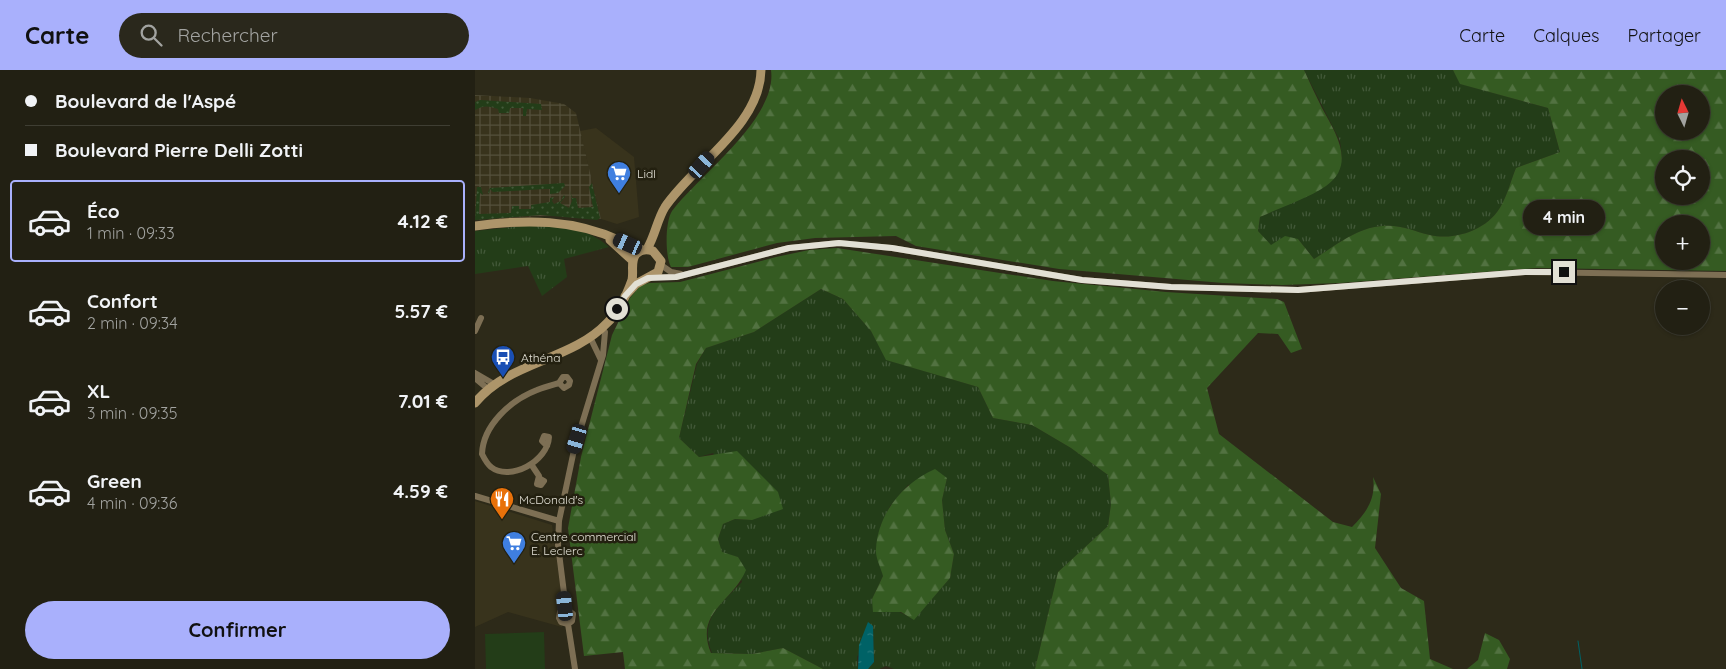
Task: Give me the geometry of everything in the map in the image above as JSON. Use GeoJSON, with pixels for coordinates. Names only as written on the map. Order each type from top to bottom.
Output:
{"type":"FeatureCollection","features":[{"type":"Feature","properties":{"kind":"main road"},"geometry":{"type":"LineString","coordinates":[[475,403],[491,387],[589,337],[609,322],[625,296],[632,279],[636,255],[644,250],[658,226],[666,206],[747,113],[759,87],[761,70]]}},
{"type":"Feature","properties":{"kind":"main road"},"geometry":{"type":"LineString","coordinates":[[475,226],[531,221],[557,222],[591,228],[644,250],[656,253]]}},
{"type":"Feature","properties":{"kind":"main road"},"geometry":{"type":"LineString","coordinates":[[625,296],[636,284],[659,272],[661,265],[656,253],[658,226]]}},
{"type":"Feature","properties":{"kind":"main road"},"geometry":{"type":"LineString","coordinates":[[591,228],[616,244],[633,265],[639,276],[651,277]]}},
{"type":"Feature","properties":{"kind":"street"},"geometry":{"type":"LineString","coordinates":[[651,277],[668,278],[789,248],[839,243],[892,248],[1082,280],[1181,287],[1298,290],[1525,272],[1726,275]]}},
{"type":"Feature","properties":{"kind":"street"},"geometry":{"type":"LineString","coordinates":[[661,265],[671,272],[682,275]]}},
{"type":"Feature","properties":{"kind":"street"},"geometry":{"type":"LineString","coordinates":[[475,331],[481,318]]}},
{"type":"Feature","properties":{"kind":"street"},"geometry":{"type":"LineString","coordinates":[[568,624],[572,621],[573,614],[566,609],[558,545],[559,521],[572,456],[594,389],[604,348],[602,328]]}},
{"type":"Feature","properties":{"kind":"street"},"geometry":{"type":"LineString","coordinates":[[589,337],[601,360]]}},
{"type":"Feature","properties":{"kind":"street"},"geometry":{"type":"LineString","coordinates":[[475,373],[491,387]]}},
{"type":"Feature","properties":{"kind":"street"},"geometry":{"type":"LineString","coordinates":[[475,378],[491,387]]}},
{"type":"Feature","properties":{"kind":"street"},"geometry":{"type":"LineString","coordinates":[[547,446],[531,464],[512,471],[497,470],[478,456],[484,436],[512,404],[538,389],[559,383]]}},
{"type":"Feature","properties":{"kind":"street"},"geometry":{"type":"LineString","coordinates":[[531,464],[539,478]]}},
{"type":"Feature","properties":{"kind":"street"},"geometry":{"type":"LineString","coordinates":[[475,496],[559,521]]}},
{"type":"Feature","properties":{"kind":"street"},"geometry":{"type":"LineString","coordinates":[[566,609],[560,612],[559,618],[561,622],[568,624]]}},
{"type":"Feature","properties":{"kind":"street"},"geometry":{"type":"LineString","coordinates":[[568,624],[575,669]]}},
{"type":"Feature","properties":{"kind":"shaded area"},"geometry":{"type":"Polygon","coordinates":[[[475,95],[530,98],[564,104],[576,113],[601,219],[574,214],[475,220],[475,95]]]}},
{"type":"Feature","properties":{"kind":"shaded area"},"geometry":{"type":"Polygon","coordinates":[[[596,128],[634,157],[639,217],[617,224],[601,219],[580,131],[596,128]]]}},
{"type":"Feature","properties":{"kind":"shaded area","name":"Centre commercial E. Leclerc"},"geometry":{"type":"Polygon","coordinates":[[[475,501],[552,525],[560,584],[562,627],[508,612],[475,627],[475,501]]]}},
{"type":"Feature","properties":{"kind":"green space"},"geometry":{"type":"Polygon","coordinates":[[[771,70],[1304,70],[1337,137],[1342,158],[1340,168],[1335,177],[1319,191],[1260,217],[1258,231],[1271,245],[1285,236],[1298,239],[1314,259],[1346,238],[1372,227],[1395,226],[1440,236],[1451,236],[1471,231],[1481,226],[1497,213],[1516,168],[1560,152],[1548,108],[1460,84],[1453,70],[1726,70],[1726,271],[1663,270],[1710,270],[1710,215],[1655,215],[1655,270],[1537,268],[1340,283],[1282,285],[1223,283],[1059,269],[916,246],[896,236],[815,238],[777,243],[688,267],[671,267],[667,239],[668,223],[672,211],[734,145],[750,126],[762,107],[770,88],[771,70]]]}},
{"type":"Feature","properties":{"kind":"green space"},"geometry":{"type":"Polygon","coordinates":[[[1304,70],[1453,70],[1461,84],[1548,108],[1560,152],[1516,168],[1497,213],[1481,226],[1471,231],[1451,236],[1440,236],[1395,226],[1372,227],[1346,238],[1314,259],[1298,239],[1271,246],[1258,231],[1260,217],[1324,187],[1335,176],[1340,167],[1342,157],[1340,141],[1304,70]]]}},
{"type":"Feature","properties":{"kind":"green space"},"geometry":{"type":"Polygon","coordinates":[[[480,100],[541,104],[542,110],[527,109],[526,116],[523,116],[523,108],[510,108],[509,113],[499,113],[498,109],[489,107],[481,107],[475,110],[475,102],[480,100]]]}},
{"type":"Feature","properties":{"kind":"green space"},"geometry":{"type":"Polygon","coordinates":[[[564,183],[565,186],[558,193],[550,194],[550,189],[493,192],[490,189],[489,194],[488,192],[490,188],[564,183]]]}},
{"type":"Feature","properties":{"kind":"green space"},"geometry":{"type":"Polygon","coordinates":[[[592,183],[600,218],[597,220],[541,215],[475,220],[477,187],[481,187],[483,195],[480,193],[479,214],[511,213],[512,206],[519,206],[519,209],[531,209],[531,205],[550,202],[550,198],[554,197],[552,201],[554,204],[561,201],[564,195],[565,197],[560,203],[569,208],[572,201],[570,190],[572,198],[576,198],[578,208],[593,207],[589,187],[592,183]]]}},
{"type":"Feature","properties":{"kind":"green space"},"geometry":{"type":"Polygon","coordinates":[[[531,225],[573,229],[592,235],[609,247],[564,259],[567,277],[542,296],[528,266],[475,274],[475,231],[531,225]]]}},
{"type":"Feature","properties":{"kind":"green space"},"geometry":{"type":"Polygon","coordinates":[[[837,248],[1053,281],[1166,292],[1277,299],[1284,302],[1302,349],[1291,353],[1278,334],[1258,333],[1207,388],[1219,434],[1333,522],[1352,527],[1366,510],[1372,499],[1373,477],[1381,494],[1375,548],[1401,588],[1424,601],[1430,659],[1453,669],[1035,669],[1058,572],[1108,526],[1111,504],[1108,475],[1071,448],[1032,425],[993,418],[978,387],[886,360],[871,331],[843,299],[821,289],[754,332],[706,348],[696,364],[679,438],[699,457],[737,451],[778,492],[783,509],[752,520],[735,519],[723,524],[718,539],[722,552],[738,557],[746,570],[733,591],[711,617],[707,627],[707,639],[711,653],[752,654],[783,648],[823,669],[625,669],[623,652],[584,656],[568,528],[581,457],[612,335],[630,298],[640,286],[649,283],[680,282],[776,257],[809,250],[837,248]]]}},
{"type":"Feature","properties":{"kind":"green space"},"geometry":{"type":"Polygon","coordinates":[[[821,289],[843,299],[871,331],[887,360],[978,387],[993,418],[1032,425],[1071,448],[1108,475],[1111,504],[1108,526],[1058,572],[1035,669],[894,669],[886,666],[879,669],[868,669],[874,662],[873,626],[857,657],[858,669],[823,669],[783,648],[752,654],[712,653],[708,641],[710,622],[720,605],[742,582],[738,557],[722,553],[718,539],[723,524],[735,519],[752,520],[713,453],[699,457],[679,438],[697,364],[706,348],[754,332],[821,289]],[[947,478],[908,485],[890,506],[880,527],[883,576],[872,599],[914,619],[950,578],[954,554],[945,530],[942,500],[947,478]]]}},
{"type":"Feature","properties":{"kind":"green space"},"geometry":{"type":"Polygon","coordinates":[[[935,469],[947,478],[942,500],[945,530],[954,554],[950,578],[914,620],[901,612],[873,612],[872,599],[883,576],[876,552],[882,523],[894,501],[903,491],[923,475],[935,469]]]}},
{"type":"Feature","properties":{"kind":"green space"},"geometry":{"type":"Polygon","coordinates":[[[544,632],[545,669],[486,669],[485,634],[544,632]]]}},
{"type":"Feature","properties":{"kind":"green space"},"geometry":{"type":"Polygon","coordinates":[[[1485,633],[1499,640],[1510,659],[1507,669],[1467,669],[1478,660],[1485,633]]]}},
{"type":"Feature","properties":{"kind":"water"},"geometry":{"type":"Polygon","coordinates":[[[868,622],[873,626],[874,662],[868,669],[858,669],[859,645],[868,622]]]}},
{"type":"Feature","properties":{"kind":"waterway"},"geometry":{"type":"LineString","coordinates":[[1578,641],[1582,669]]}},
{"type":"Feature","properties":{"kind":"place","name":"Lidl"},"geometry":{"type":"Point","coordinates":[619,194]}},
{"type":"Feature","properties":{"kind":"place","name":"Athéna"},"geometry":{"type":"Point","coordinates":[503,378]}},
{"type":"Feature","properties":{"kind":"place","name":"McDonald's"},"geometry":{"type":"Point","coordinates":[502,520]}},
{"type":"Feature","properties":{"kind":"place","name":"Centre commercial E. Leclerc"},"geometry":{"type":"Point","coordinates":[514,564]}},
{"type":"Feature","properties":{"kind":"route"},"geometry":{"type":"LineString","coordinates":[[617,309],[636,284],[648,278],[676,277],[789,248],[839,243],[892,248],[941,258],[1082,280],[1171,287],[1298,290],[1525,272],[1564,272]]}}]}
